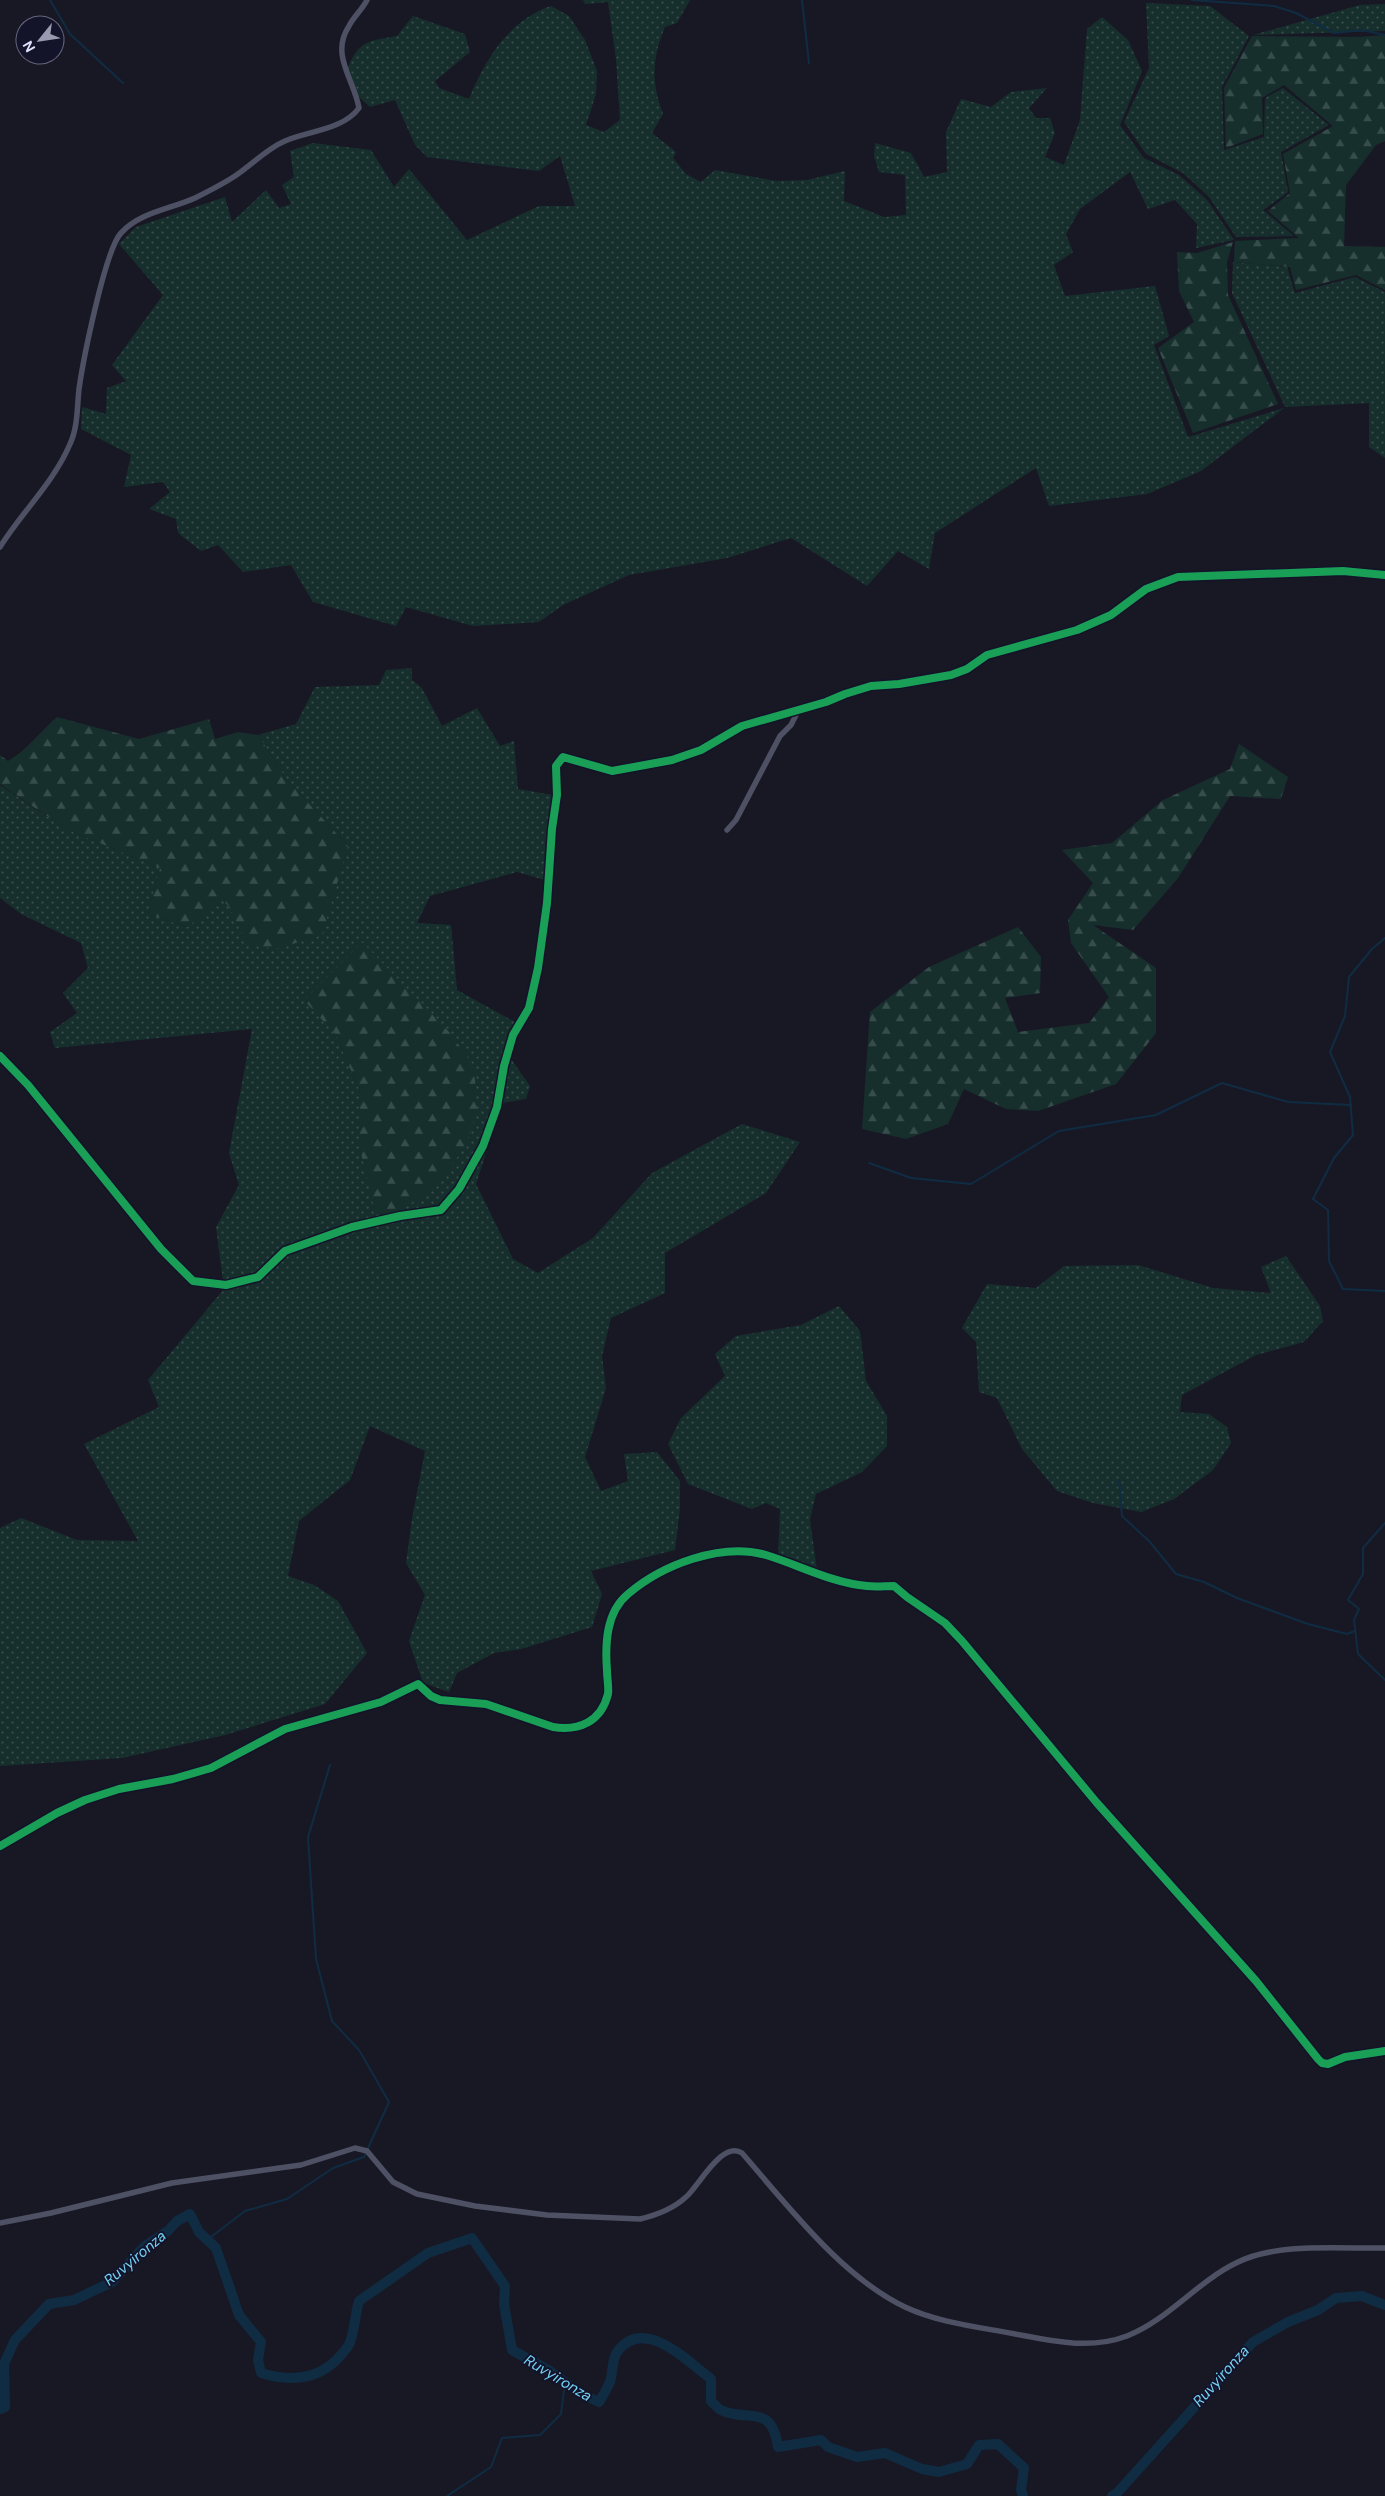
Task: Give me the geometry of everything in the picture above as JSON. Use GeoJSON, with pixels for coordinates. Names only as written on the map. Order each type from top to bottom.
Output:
{"type":"FeatureCollection","features":[{"type":"Feature","properties":{"kind":"street"},"geometry":{"type":"LineString","coordinates":[[0,547],[14,525],[53,474],[70,444],[74,431],[82,368],[108,262],[116,240],[133,222],[203,193],[234,177],[283,142],[338,124],[353,116],[359,108],[341,57],[342,41],[348,26],[367,0]]}},
{"type":"Feature","properties":{"kind":"street"},"geometry":{"type":"LineString","coordinates":[[0,1056],[28,1085],[161,1250],[193,1281],[226,1285],[258,1277],[285,1251],[352,1227],[400,1216],[441,1210],[459,1189],[483,1146],[496,1107],[504,1066],[513,1035],[529,1008],[538,968],[547,903],[552,829],[558,794],[556,766],[562,757],[612,771],[672,760],[701,750],[729,736],[742,726],[798,711],[871,686],[899,684],[951,675],[967,669],[987,655],[1077,630],[1111,615],[1146,590],[1178,577],[1343,571],[1385,575]]}},
{"type":"Feature","properties":{"kind":"street"},"geometry":{"type":"LineString","coordinates":[[727,830],[736,820],[780,736],[791,725],[798,711]]}},
{"type":"Feature","properties":{"kind":"street"},"geometry":{"type":"LineString","coordinates":[[0,1846],[57,1813],[85,1800],[120,1789],[174,1779],[211,1768],[285,1729],[381,1702],[418,1684],[431,1696],[440,1700],[476,1702],[553,1727],[565,1729],[580,1727],[594,1717],[608,1694],[606,1646],[609,1628],[618,1604],[627,1594],[662,1570],[679,1563],[716,1554],[755,1553],[843,1582],[867,1586],[894,1586],[945,1623],[978,1659],[1097,1803],[1256,1981],[1322,2064],[1328,2064],[1345,2057],[1385,2051]]}},
{"type":"Feature","properties":{"kind":"street"},"geometry":{"type":"LineString","coordinates":[[0,2223],[51,2213],[172,2182],[301,2165],[355,2148],[367,2151],[394,2182],[417,2194],[475,2206],[547,2215],[640,2219],[655,2216],[678,2203],[696,2186],[718,2158],[727,2151],[734,2149],[742,2153],[834,2255],[881,2294],[906,2307],[940,2319],[1054,2342],[1080,2344],[1117,2339],[1141,2329],[1216,2275],[1248,2257],[1277,2250],[1385,2248]]}},
{"type":"Feature","properties":{"kind":"green space"},"geometry":{"type":"Polygon","coordinates":[[[583,0],[690,0],[677,23],[665,27],[661,38],[655,60],[655,81],[656,92],[663,114],[652,133],[676,152],[673,158],[686,174],[701,182],[715,170],[776,181],[807,180],[845,171],[844,201],[884,217],[906,215],[905,175],[879,172],[874,156],[875,143],[911,153],[924,177],[947,172],[946,132],[961,99],[991,107],[1011,92],[1047,88],[1029,108],[1036,118],[1050,118],[1055,133],[1045,157],[1064,165],[1080,120],[1087,29],[1102,17],[1128,40],[1142,71],[1120,125],[1144,158],[1179,175],[1207,200],[1234,240],[1196,248],[1197,224],[1175,200],[1148,209],[1130,172],[1080,209],[1066,234],[1073,252],[1054,265],[1065,296],[1155,286],[1169,336],[1154,345],[1188,437],[1284,408],[1201,471],[1147,494],[1049,506],[1036,468],[935,533],[929,569],[898,551],[867,586],[791,538],[727,558],[629,575],[563,605],[539,622],[473,626],[406,607],[396,626],[313,602],[291,565],[243,572],[218,545],[201,551],[178,533],[176,519],[149,509],[170,492],[163,482],[124,487],[131,455],[81,429],[82,407],[106,414],[107,388],[126,381],[112,365],[163,295],[119,244],[136,227],[225,197],[232,222],[266,190],[279,208],[291,204],[282,185],[294,177],[290,151],[313,143],[371,150],[394,187],[409,169],[467,240],[539,206],[575,206],[560,156],[539,171],[427,157],[415,145],[395,100],[370,107],[358,96],[347,70],[355,53],[360,48],[371,41],[397,36],[413,16],[465,34],[470,52],[435,81],[439,88],[469,99],[475,84],[500,43],[523,21],[536,12],[551,6],[569,16],[585,40],[597,71],[596,94],[586,125],[604,132],[620,120],[616,59],[608,2],[585,4],[583,0]]]}},
{"type":"Feature","properties":{"kind":"green space"},"geometry":{"type":"Polygon","coordinates":[[[1146,3],[1210,6],[1249,36],[1222,87],[1224,150],[1264,137],[1265,98],[1283,88],[1329,125],[1281,152],[1288,192],[1263,210],[1294,236],[1236,237],[1209,197],[1183,173],[1146,154],[1124,122],[1149,68],[1146,3]]]}},
{"type":"Feature","properties":{"kind":"green space"},"geometry":{"type":"Polygon","coordinates":[[[1385,4],[1385,31],[1253,35],[1360,5],[1385,4]]]}},
{"type":"Feature","properties":{"kind":"green space"},"geometry":{"type":"Polygon","coordinates":[[[1385,35],[1385,141],[1376,145],[1346,185],[1344,246],[1385,247],[1385,290],[1356,275],[1296,290],[1290,267],[1234,262],[1235,241],[1299,238],[1268,211],[1290,193],[1283,154],[1333,126],[1284,85],[1262,98],[1263,134],[1226,148],[1224,88],[1252,36],[1359,37],[1385,35]]]}},
{"type":"Feature","properties":{"kind":"green space"},"geometry":{"type":"Polygon","coordinates":[[[1233,242],[1227,262],[1228,295],[1278,404],[1193,433],[1158,348],[1194,322],[1179,291],[1177,252],[1197,253],[1233,242]]]}},
{"type":"Feature","properties":{"kind":"green space"},"geometry":{"type":"Polygon","coordinates":[[[1233,262],[1287,267],[1295,293],[1355,277],[1385,292],[1385,458],[1369,447],[1369,403],[1285,407],[1232,293],[1233,262]]]}},
{"type":"Feature","properties":{"kind":"green space"},"geometry":{"type":"Polygon","coordinates":[[[412,668],[412,680],[422,688],[442,726],[477,708],[500,746],[514,741],[518,789],[553,795],[545,880],[517,872],[430,896],[417,923],[451,925],[457,990],[515,1022],[504,1049],[530,1086],[526,1099],[502,1103],[476,1184],[513,1259],[538,1273],[593,1238],[652,1173],[742,1124],[800,1142],[766,1193],[665,1253],[665,1293],[611,1318],[602,1356],[606,1388],[585,1457],[601,1491],[628,1481],[624,1454],[657,1452],[680,1481],[680,1508],[675,1550],[591,1571],[602,1594],[592,1627],[521,1649],[494,1653],[457,1673],[449,1692],[423,1683],[409,1641],[425,1595],[406,1563],[425,1451],[370,1426],[350,1480],[299,1521],[288,1576],[314,1585],[338,1601],[367,1653],[325,1704],[225,1735],[122,1758],[0,1766],[0,1528],[21,1518],[77,1540],[138,1541],[84,1444],[159,1407],[148,1380],[224,1289],[216,1227],[239,1185],[229,1153],[252,1029],[55,1048],[50,1032],[77,1013],[63,993],[88,968],[81,943],[21,914],[0,898],[0,785],[66,829],[160,868],[148,914],[187,927],[222,898],[229,907],[348,846],[287,780],[258,735],[296,724],[315,687],[379,685],[386,670],[412,668]],[[336,1035],[360,1092],[360,1149],[436,1187],[336,1035]]]}},
{"type":"Feature","properties":{"kind":"green space"},"geometry":{"type":"Polygon","coordinates":[[[57,717],[139,739],[209,719],[215,739],[238,732],[258,735],[287,780],[348,846],[322,935],[276,949],[248,945],[229,907],[222,899],[187,927],[148,914],[160,868],[66,829],[0,784],[0,755],[8,761],[15,757],[57,717]]]}},
{"type":"Feature","properties":{"kind":"green space"},"geometry":{"type":"Polygon","coordinates":[[[1239,744],[1288,777],[1281,799],[1230,796],[1178,878],[1133,930],[1093,925],[1156,968],[1156,1033],[1116,1084],[1038,1111],[1006,1109],[964,1089],[948,1124],[906,1139],[862,1129],[870,1012],[929,967],[1018,927],[1041,957],[1040,993],[1005,998],[1018,1032],[1089,1023],[1109,997],[1071,943],[1068,920],[1093,883],[1062,850],[1112,843],[1163,800],[1230,769],[1239,744]]]}},
{"type":"Feature","properties":{"kind":"green space"},"geometry":{"type":"Polygon","coordinates":[[[362,942],[450,1033],[474,1066],[477,1111],[466,1145],[436,1187],[378,1224],[360,1149],[360,1092],[336,1035],[304,1000],[362,942]]]}},
{"type":"Feature","properties":{"kind":"green space"},"geometry":{"type":"Polygon","coordinates":[[[1286,1256],[1320,1306],[1323,1321],[1304,1342],[1256,1355],[1182,1395],[1180,1412],[1209,1414],[1227,1427],[1231,1443],[1213,1470],[1174,1499],[1141,1512],[1093,1503],[1057,1491],[1022,1449],[997,1398],[979,1392],[976,1342],[962,1328],[987,1284],[1036,1288],[1064,1266],[1138,1265],[1213,1288],[1271,1293],[1261,1267],[1286,1256]]]}},
{"type":"Feature","properties":{"kind":"green space"},"geometry":{"type":"Polygon","coordinates":[[[839,1306],[860,1331],[866,1381],[887,1416],[887,1446],[862,1472],[816,1494],[810,1519],[817,1571],[778,1559],[780,1509],[766,1503],[752,1509],[688,1484],[668,1444],[681,1418],[725,1376],[715,1354],[736,1336],[801,1325],[839,1306]]]}},
{"type":"Feature","properties":{"kind":"waterway"},"geometry":{"type":"LineString","coordinates":[[50,0],[70,34],[123,83]]}},
{"type":"Feature","properties":{"kind":"waterway"},"geometry":{"type":"LineString","coordinates":[[802,0],[809,63]]}},
{"type":"Feature","properties":{"kind":"waterway"},"geometry":{"type":"LineString","coordinates":[[1192,0],[1274,6],[1296,13],[1334,33],[1362,30],[1385,35]]}},
{"type":"Feature","properties":{"kind":"waterway"},"geometry":{"type":"LineString","coordinates":[[1385,938],[1372,949],[1349,977],[1345,1016],[1330,1052],[1350,1097],[1353,1135],[1334,1158],[1313,1199],[1328,1210],[1329,1261],[1343,1289],[1385,1291]]}},
{"type":"Feature","properties":{"kind":"waterway"},"geometry":{"type":"LineString","coordinates":[[869,1163],[911,1178],[971,1184],[1059,1131],[1156,1115],[1222,1083],[1288,1102],[1351,1105]]}},
{"type":"Feature","properties":{"kind":"waterway"},"geometry":{"type":"LineString","coordinates":[[1119,1480],[1122,1516],[1150,1542],[1176,1574],[1204,1582],[1237,1598],[1308,1624],[1347,1634],[1355,1631]]}},
{"type":"Feature","properties":{"kind":"waterway"},"geometry":{"type":"LineString","coordinates":[[1385,1523],[1363,1548],[1363,1574],[1348,1600],[1359,1609],[1354,1620],[1358,1654],[1385,1680]]}},
{"type":"Feature","properties":{"kind":"waterway"},"geometry":{"type":"LineString","coordinates":[[207,2240],[245,2211],[287,2199],[333,2168],[364,2157],[389,2102],[359,2050],[332,2021],[316,1959],[308,1837],[330,1765]]}},
{"type":"Feature","properties":{"kind":"waterway","name":"Ruvyironza"},"geometry":{"type":"LineString","coordinates":[[0,2409],[5,2407],[4,2364],[15,2340],[49,2304],[74,2300],[112,2282],[145,2246],[168,2231],[177,2221],[190,2214],[199,2232],[216,2248],[239,2315],[261,2342],[258,2360],[261,2373],[283,2378],[294,2378],[304,2377],[324,2370],[349,2346],[359,2301],[428,2253],[472,2238],[505,2286],[504,2304],[512,2350],[550,2371],[581,2394],[599,2402],[610,2382],[614,2358],[617,2352],[628,2342],[640,2338],[652,2340],[678,2353],[711,2379],[711,2401],[720,2409],[733,2414],[759,2417],[771,2425],[778,2447],[821,2440],[828,2447],[857,2457],[885,2453],[922,2469],[939,2472],[967,2464],[979,2445],[998,2444],[1024,2468],[1021,2490],[1023,2496]]}},
{"type":"Feature","properties":{"kind":"waterway","name":"Ruvyironza"},"geometry":{"type":"LineString","coordinates":[[1112,2496],[1117,2493],[1253,2342],[1288,2322],[1318,2310],[1336,2298],[1362,2296],[1385,2305]]}},
{"type":"Feature","properties":{"kind":"waterway"},"geometry":{"type":"LineString","coordinates":[[447,2496],[491,2467],[502,2438],[540,2435],[561,2414],[565,2382]]}},
{"type":"Feature","properties":{"kind":"waterway","name":"Ruvyironza"},"geometry":{"type":"LineString","coordinates":[[1020,2496],[1021,2490]]}},
{"type":"Feature","properties":{"kind":"cycle path"},"geometry":{"type":"LineString","coordinates":[[0,1056],[28,1085],[161,1249],[193,1281],[226,1285],[258,1277],[285,1251],[352,1227],[400,1216],[441,1210],[459,1189],[483,1146],[497,1107],[504,1066],[513,1035],[529,1008],[538,968],[547,903],[552,829],[557,795],[556,766],[563,757],[612,771],[672,760],[701,750],[742,726],[826,702],[871,686],[899,684],[951,675],[967,669],[987,655],[1077,630],[1111,615],[1146,589],[1178,577],[1343,571],[1385,575]]}},
{"type":"Feature","properties":{"kind":"cycle path"},"geometry":{"type":"LineString","coordinates":[[0,1846],[57,1813],[85,1800],[119,1789],[173,1779],[211,1768],[285,1729],[381,1702],[418,1684],[431,1696],[440,1700],[486,1704],[553,1727],[580,1726],[594,1718],[605,1704],[608,1694],[606,1661],[608,1629],[615,1610],[621,1601],[642,1583],[675,1565],[712,1554],[749,1552],[766,1555],[841,1581],[867,1586],[894,1586],[945,1623],[1097,1803],[1256,1981],[1322,2063],[1328,2064],[1345,2057],[1385,2051]]}}]}
